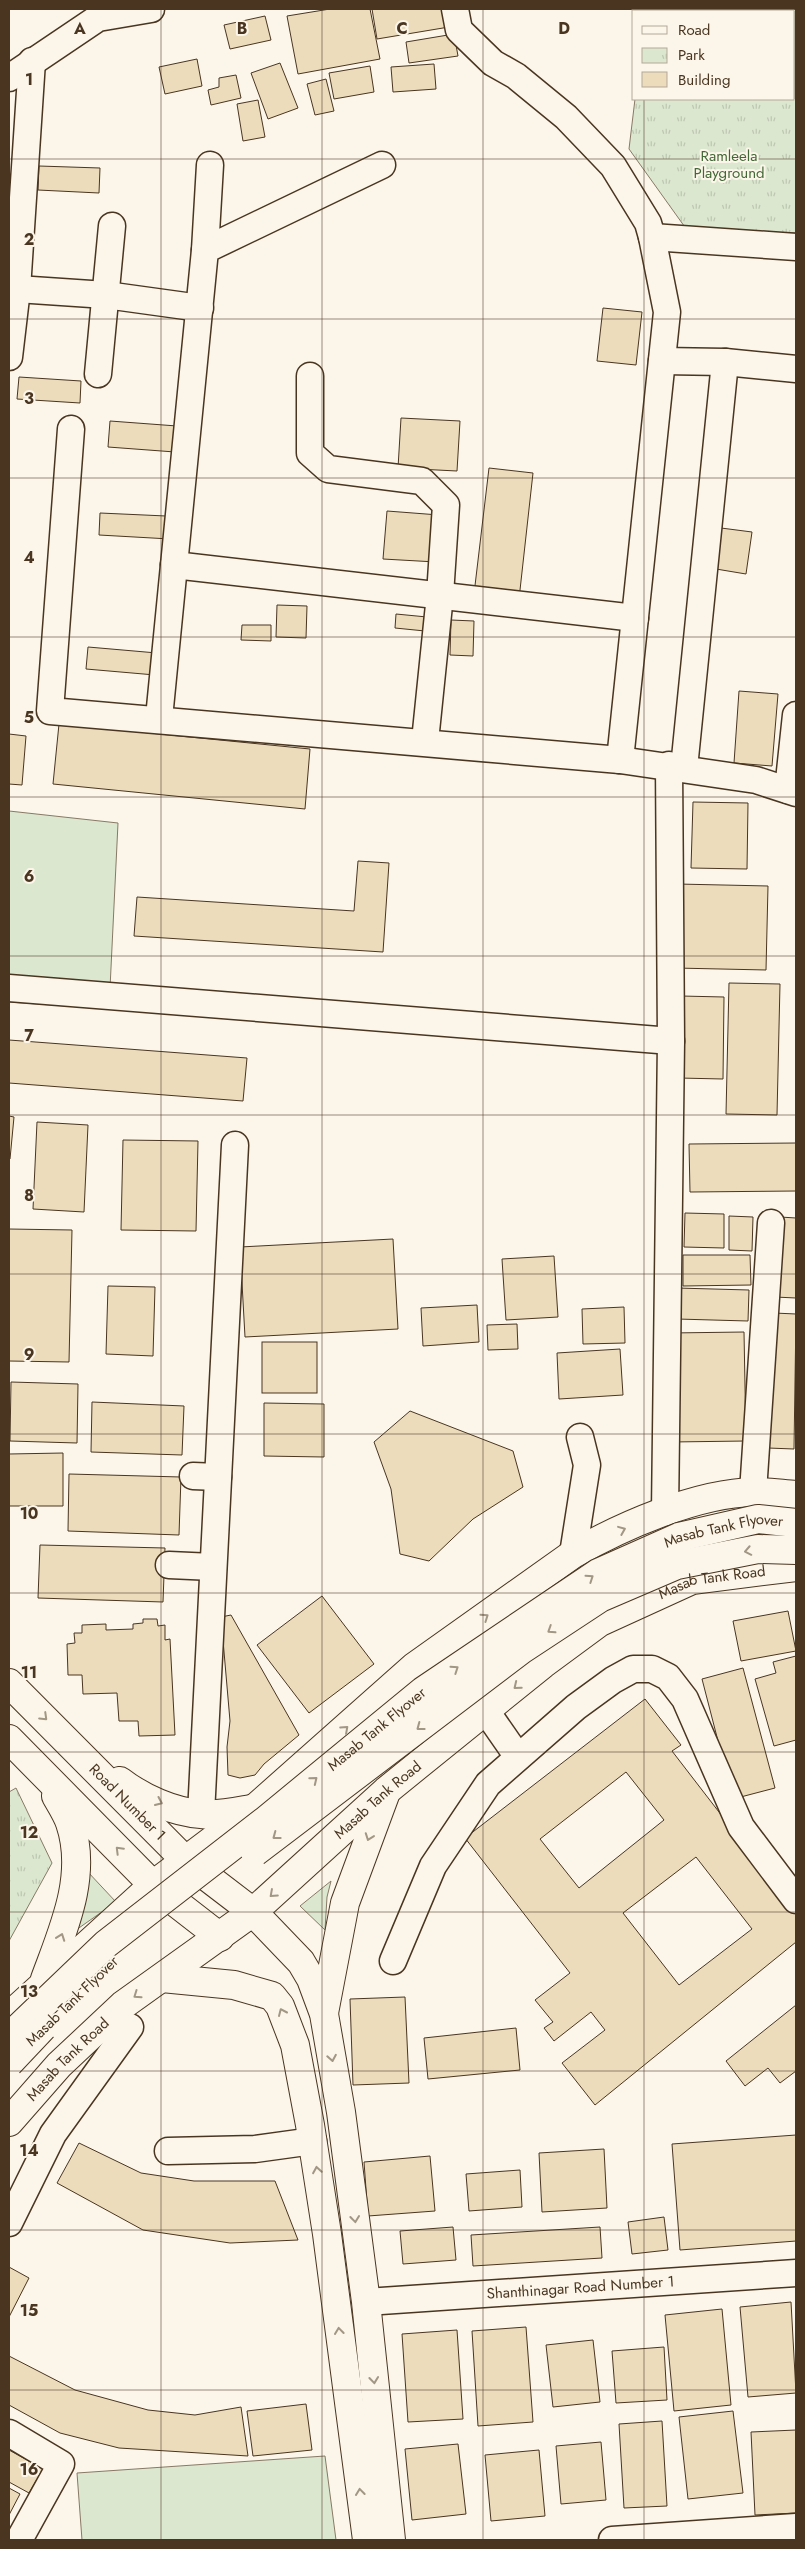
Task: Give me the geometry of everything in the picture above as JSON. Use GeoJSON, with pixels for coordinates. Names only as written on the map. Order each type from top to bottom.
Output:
{"type":"FeatureCollection","features":[{"type":"Feature","properties":{"kind":"main road"},"geometry":{"type":"LineString","coordinates":[[9,2016],[153,1885],[254,1809],[414,1668],[573,1554],[600,1539],[688,1503],[753,1492],[796,1495]]}},
{"type":"Feature","properties":{"kind":"main road","name":"Masab Tank Flyover"},"geometry":{"type":"LineString","coordinates":[[9,2037],[106,1944],[266,1820],[423,1691],[598,1573],[679,1537],[758,1520],[796,1523]]}},
{"type":"Feature","properties":{"kind":"main road","name":"Masab Tank Flyover"},"geometry":{"type":"LineString","coordinates":[[9,2063],[49,2021],[126,1950],[521,1650],[600,1598],[677,1565],[758,1549],[796,1550]]}},
{"type":"Feature","properties":{"kind":"main road","name":"Masab Tank Road"},"geometry":{"type":"LineString","coordinates":[[9,2122],[59,2065],[123,2004],[253,1912],[386,1791],[600,1622],[692,1580],[796,1567]]}},
{"type":"Feature","properties":{"kind":"main road"},"geometry":{"type":"LineString","coordinates":[[414,1668],[462,1730]]}},
{"type":"Feature","properties":{"kind":"main road","name":"Road Number 1"},"geometry":{"type":"LineString","coordinates":[[9,1684],[75,1747],[185,1860],[253,1912],[301,1962],[312,1979],[324,2014]]}},
{"type":"Feature","properties":{"kind":"main road"},"geometry":{"type":"LineString","coordinates":[[366,1710],[418,1765]]}},
{"type":"Feature","properties":{"kind":"main road"},"geometry":{"type":"LineString","coordinates":[[9,1739],[153,1885],[220,1937]]}},
{"type":"Feature","properties":{"kind":"main road"},"geometry":{"type":"LineString","coordinates":[[75,1747],[133,1791],[169,1807],[201,1814],[254,1809]]}},
{"type":"Feature","properties":{"kind":"main road"},"geometry":{"type":"LineString","coordinates":[[44,1983],[70,1912],[77,1870],[71,1824],[46,1776]]}},
{"type":"Feature","properties":{"kind":"main road"},"geometry":{"type":"LineString","coordinates":[[386,1791],[345,1903],[324,2014],[341,2112],[366,2302],[391,2540]]}},
{"type":"Feature","properties":{"kind":"main road"},"geometry":{"type":"LineString","coordinates":[[162,1978],[234,1985],[272,1996],[280,2006],[295,2045],[312,2141],[367,2540]]}},
{"type":"Feature","properties":{"kind":"street"},"geometry":{"type":"LineString","coordinates":[[9,78],[98,13],[152,9]]}},
{"type":"Feature","properties":{"kind":"street"},"geometry":{"type":"LineString","coordinates":[[455,9],[459,30],[493,63],[516,76],[566,117],[613,166],[648,223],[652,237],[668,312],[620,760]]}},
{"type":"Feature","properties":{"kind":"street"},"geometry":{"type":"LineString","coordinates":[[9,357],[17,289],[32,61]]}},
{"type":"Feature","properties":{"kind":"street"},"geometry":{"type":"LineString","coordinates":[[205,250],[382,164]]}},
{"type":"Feature","properties":{"kind":"street"},"geometry":{"type":"LineString","coordinates":[[159,718],[200,308],[210,165]]}},
{"type":"Feature","properties":{"kind":"street"},"geometry":{"type":"LineString","coordinates":[[98,374],[112,226]]}},
{"type":"Feature","properties":{"kind":"street"},"geometry":{"type":"LineString","coordinates":[[652,237],[796,248]]}},
{"type":"Feature","properties":{"kind":"street"},"geometry":{"type":"LineString","coordinates":[[17,289],[106,296],[200,308]]}},
{"type":"Feature","properties":{"kind":"street"},"geometry":{"type":"LineString","coordinates":[[662,361],[725,362],[796,369]]}},
{"type":"Feature","properties":{"kind":"street"},"geometry":{"type":"LineString","coordinates":[[665,1512],[677,766],[725,362]]}},
{"type":"Feature","properties":{"kind":"street"},"geometry":{"type":"LineString","coordinates":[[310,376],[310,453],[328,469],[422,481],[446,505],[440,595],[425,741]]}},
{"type":"Feature","properties":{"kind":"street"},"geometry":{"type":"LineString","coordinates":[[71,429],[50,711],[159,718],[425,741],[677,766],[756,780],[792,792],[796,715]]}},
{"type":"Feature","properties":{"kind":"street"},"geometry":{"type":"LineString","coordinates":[[174,565],[635,618]]}},
{"type":"Feature","properties":{"kind":"street"},"geometry":{"type":"LineString","coordinates":[[9,988],[672,1041]]}},
{"type":"Feature","properties":{"kind":"street"},"geometry":{"type":"LineString","coordinates":[[201,1814],[213,1567],[206,1477],[235,1145]]}},
{"type":"Feature","properties":{"kind":"street"},"geometry":{"type":"LineString","coordinates":[[753,1492],[771,1223]]}},
{"type":"Feature","properties":{"kind":"street"},"geometry":{"type":"LineString","coordinates":[[573,1554],[587,1465],[580,1437]]}},
{"type":"Feature","properties":{"kind":"street"},"geometry":{"type":"LineString","coordinates":[[169,1565],[213,1567]]}},
{"type":"Feature","properties":{"kind":"street"},"geometry":{"type":"LineString","coordinates":[[393,1961],[433,1866],[488,1784],[576,1707],[633,1669],[652,1669],[668,1677],[685,1699],[741,1827],[796,1900]]}},
{"type":"Feature","properties":{"kind":"street"},"geometry":{"type":"LineString","coordinates":[[486,1711],[518,1758]]}},
{"type":"Feature","properties":{"kind":"street"},"geometry":{"type":"LineString","coordinates":[[9,2223],[54,2134],[130,2026]]}},
{"type":"Feature","properties":{"kind":"street"},"geometry":{"type":"LineString","coordinates":[[168,2151],[255,2149],[312,2141]]}},
{"type":"Feature","properties":{"kind":"street","name":"Shanthinagar Road Number 1"},"geometry":{"type":"LineString","coordinates":[[366,2302],[796,2273]]}},
{"type":"Feature","properties":{"kind":"street"},"geometry":{"type":"LineString","coordinates":[[9,2433],[62,2464],[19,2540]]}},
{"type":"Feature","properties":{"kind":"street"},"geometry":{"type":"LineString","coordinates":[[629,2540],[796,2527]]}},
{"type":"Feature","properties":{"kind":"green space","name":"Ramleela Playground"},"geometry":{"type":"Polygon","coordinates":[[[796,9],[796,233],[687,230],[629,149],[635,100],[795,100],[795,10],[664,10],[796,9]]]}},
{"type":"Feature","properties":{"kind":"green space"},"geometry":{"type":"Polygon","coordinates":[[[9,811],[118,823],[109,1009],[9,1002],[9,811]]]}},
{"type":"Feature","properties":{"kind":"green space"},"geometry":{"type":"Polygon","coordinates":[[[16,1788],[52,1863],[9,1941],[9,1792],[16,1788]]]}},
{"type":"Feature","properties":{"kind":"green space"},"geometry":{"type":"Polygon","coordinates":[[[87,1871],[116,1902],[76,1930],[87,1871]]]}},
{"type":"Feature","properties":{"kind":"green space"},"geometry":{"type":"Polygon","coordinates":[[[331,1881],[327,1897],[325,1930],[300,1906],[331,1881]]]}},
{"type":"Feature","properties":{"kind":"green space"},"geometry":{"type":"Polygon","coordinates":[[[325,2456],[336,2540],[82,2540],[77,2473],[325,2456]]]}},
{"type":"Feature","properties":{"kind":"building"},"geometry":{"type":"Polygon","coordinates":[[[330,9],[370,9],[380,59],[298,74],[287,16],[330,9]]]}},
{"type":"Feature","properties":{"kind":"building"},"geometry":{"type":"Polygon","coordinates":[[[372,9],[446,9],[449,27],[377,39],[372,9]]]}},
{"type":"Feature","properties":{"kind":"building"},"geometry":{"type":"Polygon","coordinates":[[[265,16],[271,40],[230,49],[224,25],[265,16]]]}},
{"type":"Feature","properties":{"kind":"building"},"geometry":{"type":"Polygon","coordinates":[[[454,34],[458,56],[409,63],[406,42],[454,34]]]}},
{"type":"Feature","properties":{"kind":"building"},"geometry":{"type":"Polygon","coordinates":[[[197,59],[202,86],[165,94],[159,67],[197,59]]]}},
{"type":"Feature","properties":{"kind":"building"},"geometry":{"type":"Polygon","coordinates":[[[280,63],[298,108],[268,119],[251,73],[280,63]]]}},
{"type":"Feature","properties":{"kind":"building"},"geometry":{"type":"Polygon","coordinates":[[[434,64],[436,89],[393,92],[391,67],[434,64]]]}},
{"type":"Feature","properties":{"kind":"building"},"geometry":{"type":"Polygon","coordinates":[[[370,66],[374,92],[334,99],[329,73],[370,66]]]}},
{"type":"Feature","properties":{"kind":"building"},"geometry":{"type":"Polygon","coordinates":[[[236,75],[241,98],[211,105],[208,90],[219,87],[219,78],[236,75]]]}},
{"type":"Feature","properties":{"kind":"building"},"geometry":{"type":"Polygon","coordinates":[[[326,79],[334,111],[315,115],[307,84],[326,79]]]}},
{"type":"Feature","properties":{"kind":"building"},"geometry":{"type":"Polygon","coordinates":[[[258,100],[265,137],[243,141],[237,104],[258,100]]]}},
{"type":"Feature","properties":{"kind":"building"},"geometry":{"type":"Polygon","coordinates":[[[39,166],[100,168],[99,193],[38,190],[39,166]]]}},
{"type":"Feature","properties":{"kind":"building"},"geometry":{"type":"Polygon","coordinates":[[[603,308],[642,312],[636,365],[597,361],[603,308]]]}},
{"type":"Feature","properties":{"kind":"building"},"geometry":{"type":"Polygon","coordinates":[[[19,377],[81,381],[80,403],[17,399],[19,377]]]}},
{"type":"Feature","properties":{"kind":"building"},"geometry":{"type":"Polygon","coordinates":[[[401,418],[460,421],[457,471],[398,468],[401,418]]]}},
{"type":"Feature","properties":{"kind":"building"},"geometry":{"type":"Polygon","coordinates":[[[110,421],[177,426],[175,452],[108,447],[110,421]]]}},
{"type":"Feature","properties":{"kind":"building"},"geometry":{"type":"Polygon","coordinates":[[[489,468],[533,473],[519,599],[474,594],[489,468]]]}},
{"type":"Feature","properties":{"kind":"building"},"geometry":{"type":"Polygon","coordinates":[[[387,511],[439,515],[436,562],[383,559],[387,511]]]}},
{"type":"Feature","properties":{"kind":"building"},"geometry":{"type":"Polygon","coordinates":[[[100,513],[166,516],[170,539],[99,535],[100,513]]]}},
{"type":"Feature","properties":{"kind":"building"},"geometry":{"type":"Polygon","coordinates":[[[721,528],[752,532],[746,574],[716,569],[721,528]]]}},
{"type":"Feature","properties":{"kind":"building"},"geometry":{"type":"Polygon","coordinates":[[[277,605],[307,606],[306,638],[276,637],[277,605]]]}},
{"type":"Feature","properties":{"kind":"building"},"geometry":{"type":"Polygon","coordinates":[[[396,614],[427,617],[425,631],[395,628],[396,614]]]}},
{"type":"Feature","properties":{"kind":"building"},"geometry":{"type":"Polygon","coordinates":[[[451,620],[474,621],[473,656],[450,655],[451,620]]]}},
{"type":"Feature","properties":{"kind":"building"},"geometry":{"type":"Polygon","coordinates":[[[242,625],[271,625],[271,641],[241,640],[242,625]]]}},
{"type":"Feature","properties":{"kind":"building"},"geometry":{"type":"Polygon","coordinates":[[[88,647],[157,653],[155,675],[86,669],[88,647]]]}},
{"type":"Feature","properties":{"kind":"building"},"geometry":{"type":"Polygon","coordinates":[[[739,691],[778,694],[772,766],[734,763],[739,691]]]}},
{"type":"Feature","properties":{"kind":"building"},"geometry":{"type":"Polygon","coordinates":[[[59,724],[310,749],[305,809],[53,784],[59,724]]]}},
{"type":"Feature","properties":{"kind":"building"},"geometry":{"type":"Polygon","coordinates":[[[9,734],[26,736],[22,785],[9,784],[9,734]]]}},
{"type":"Feature","properties":{"kind":"building"},"geometry":{"type":"Polygon","coordinates":[[[693,802],[748,803],[747,869],[691,868],[693,802]]]}},
{"type":"Feature","properties":{"kind":"building"},"geometry":{"type":"Polygon","coordinates":[[[358,861],[389,863],[383,952],[134,936],[137,897],[354,911],[358,861]]]}},
{"type":"Feature","properties":{"kind":"building"},"geometry":{"type":"Polygon","coordinates":[[[677,884],[768,886],[766,970],[675,968],[677,884]]]}},
{"type":"Feature","properties":{"kind":"building"},"geometry":{"type":"Polygon","coordinates":[[[729,983],[780,984],[777,1115],[726,1114],[729,983]]]}},
{"type":"Feature","properties":{"kind":"building"},"geometry":{"type":"Polygon","coordinates":[[[681,996],[724,997],[723,1079],[679,1078],[681,996]]]}},
{"type":"Feature","properties":{"kind":"building"},"geometry":{"type":"Polygon","coordinates":[[[9,1040],[247,1058],[243,1101],[9,1083],[9,1040]]]}},
{"type":"Feature","properties":{"kind":"building"},"geometry":{"type":"Polygon","coordinates":[[[9,1116],[14,1117],[10,1159],[9,1158],[9,1116]]]}},
{"type":"Feature","properties":{"kind":"building"},"geometry":{"type":"Polygon","coordinates":[[[37,1122],[88,1125],[84,1212],[33,1209],[37,1122]]]}},
{"type":"Feature","properties":{"kind":"building"},"geometry":{"type":"Polygon","coordinates":[[[123,1140],[198,1141],[196,1231],[121,1230],[123,1140]]]}},
{"type":"Feature","properties":{"kind":"building"},"geometry":{"type":"Polygon","coordinates":[[[796,1143],[796,1191],[690,1192],[689,1144],[796,1143]]]}},
{"type":"Feature","properties":{"kind":"building"},"geometry":{"type":"Polygon","coordinates":[[[685,1213],[724,1214],[724,1248],[684,1247],[685,1213]]]}},
{"type":"Feature","properties":{"kind":"building"},"geometry":{"type":"Polygon","coordinates":[[[729,1216],[753,1217],[752,1251],[729,1250],[729,1216]]]}},
{"type":"Feature","properties":{"kind":"building"},"geometry":{"type":"Polygon","coordinates":[[[780,1217],[796,1218],[796,1298],[775,1297],[780,1217]]]}},
{"type":"Feature","properties":{"kind":"building"},"geometry":{"type":"Polygon","coordinates":[[[9,1229],[72,1230],[69,1362],[9,1361],[9,1229]]]}},
{"type":"Feature","properties":{"kind":"building"},"geometry":{"type":"Polygon","coordinates":[[[393,1239],[398,1329],[245,1337],[240,1247],[393,1239]]]}},
{"type":"Feature","properties":{"kind":"building"},"geometry":{"type":"Polygon","coordinates":[[[683,1255],[750,1255],[751,1285],[683,1286],[683,1255]]]}},
{"type":"Feature","properties":{"kind":"building"},"geometry":{"type":"Polygon","coordinates":[[[554,1256],[558,1317],[506,1320],[502,1259],[554,1256]]]}},
{"type":"Feature","properties":{"kind":"building"},"geometry":{"type":"Polygon","coordinates":[[[108,1286],[155,1287],[153,1356],[106,1354],[108,1286]]]}},
{"type":"Feature","properties":{"kind":"building"},"geometry":{"type":"Polygon","coordinates":[[[677,1288],[749,1290],[748,1321],[677,1319],[677,1288]]]}},
{"type":"Feature","properties":{"kind":"building"},"geometry":{"type":"Polygon","coordinates":[[[477,1305],[479,1342],[423,1346],[421,1308],[477,1305]]]}},
{"type":"Feature","properties":{"kind":"building"},"geometry":{"type":"Polygon","coordinates":[[[624,1307],[625,1343],[583,1344],[582,1309],[624,1307]]]}},
{"type":"Feature","properties":{"kind":"building"},"geometry":{"type":"Polygon","coordinates":[[[774,1313],[796,1314],[794,1449],[768,1448],[774,1313]]]}},
{"type":"Feature","properties":{"kind":"building"},"geometry":{"type":"Polygon","coordinates":[[[517,1324],[518,1349],[488,1350],[487,1325],[517,1324]]]}},
{"type":"Feature","properties":{"kind":"building"},"geometry":{"type":"Polygon","coordinates":[[[744,1332],[746,1441],[671,1442],[670,1333],[744,1332]]]}},
{"type":"Feature","properties":{"kind":"building"},"geometry":{"type":"Polygon","coordinates":[[[262,1342],[317,1342],[317,1393],[262,1393],[262,1342]]]}},
{"type":"Feature","properties":{"kind":"building"},"geometry":{"type":"Polygon","coordinates":[[[620,1349],[623,1395],[559,1399],[557,1353],[620,1349]]]}},
{"type":"Feature","properties":{"kind":"building"},"geometry":{"type":"Polygon","coordinates":[[[11,1382],[78,1384],[77,1443],[10,1441],[11,1382]]]}},
{"type":"Feature","properties":{"kind":"building"},"geometry":{"type":"Polygon","coordinates":[[[92,1402],[184,1406],[182,1455],[91,1452],[92,1402]]]}},
{"type":"Feature","properties":{"kind":"building"},"geometry":{"type":"Polygon","coordinates":[[[264,1403],[324,1404],[324,1457],[264,1456],[264,1403]]]}},
{"type":"Feature","properties":{"kind":"building"},"geometry":{"type":"Polygon","coordinates":[[[410,1411],[513,1451],[523,1487],[473,1519],[429,1561],[400,1554],[391,1489],[374,1442],[410,1411]]]}},
{"type":"Feature","properties":{"kind":"building"},"geometry":{"type":"Polygon","coordinates":[[[63,1453],[63,1506],[9,1506],[9,1454],[63,1453]]]}},
{"type":"Feature","properties":{"kind":"building"},"geometry":{"type":"Polygon","coordinates":[[[69,1474],[181,1477],[179,1535],[68,1531],[69,1474]]]}},
{"type":"Feature","properties":{"kind":"building"},"geometry":{"type":"Polygon","coordinates":[[[40,1545],[165,1548],[163,1602],[38,1598],[40,1545]]]}},
{"type":"Feature","properties":{"kind":"building"},"geometry":{"type":"Polygon","coordinates":[[[322,1596],[374,1664],[309,1713],[257,1645],[322,1596]]]}},
{"type":"Feature","properties":{"kind":"building"},"geometry":{"type":"Polygon","coordinates":[[[788,1611],[796,1651],[741,1661],[733,1621],[788,1611]]]}},
{"type":"Feature","properties":{"kind":"building"},"geometry":{"type":"Polygon","coordinates":[[[231,1615],[299,1735],[264,1764],[255,1775],[240,1778],[228,1775],[227,1747],[230,1721],[221,1617],[231,1615]]]}},
{"type":"Feature","properties":{"kind":"building"},"geometry":{"type":"Polygon","coordinates":[[[143,1619],[157,1619],[158,1626],[165,1625],[165,1640],[170,1639],[175,1735],[139,1736],[138,1721],[119,1721],[117,1693],[83,1694],[82,1675],[68,1675],[67,1644],[75,1643],[74,1633],[82,1633],[82,1625],[106,1624],[106,1630],[133,1629],[133,1624],[143,1623],[143,1619]]]}},
{"type":"Feature","properties":{"kind":"building"},"geometry":{"type":"Polygon","coordinates":[[[796,1656],[796,1740],[774,1746],[755,1679],[776,1673],[773,1662],[796,1656]]]}},
{"type":"Feature","properties":{"kind":"building"},"geometry":{"type":"Polygon","coordinates":[[[743,1668],[775,1788],[733,1799],[702,1679],[743,1668]]]}},
{"type":"Feature","properties":{"kind":"building"},"geometry":{"type":"Polygon","coordinates":[[[645,1699],[681,1745],[672,1751],[796,1912],[796,1942],[595,2105],[562,2063],[605,2030],[591,2012],[554,2041],[544,2028],[553,2022],[535,2000],[570,1973],[465,1838],[645,1699]],[[626,1772],[540,1839],[579,1888],[664,1820],[626,1772]],[[696,1857],[623,1913],[679,1985],[752,1929],[696,1857]]]}},
{"type":"Feature","properties":{"kind":"building"},"geometry":{"type":"Polygon","coordinates":[[[405,1997],[409,2083],[353,2085],[350,1999],[405,1997]]]}},
{"type":"Feature","properties":{"kind":"building"},"geometry":{"type":"Polygon","coordinates":[[[796,2005],[796,2071],[780,2083],[768,2068],[745,2086],[726,2061],[796,2005]]]}},
{"type":"Feature","properties":{"kind":"building"},"geometry":{"type":"Polygon","coordinates":[[[516,2028],[520,2070],[428,2079],[424,2038],[516,2028]]]}},
{"type":"Feature","properties":{"kind":"building"},"geometry":{"type":"Polygon","coordinates":[[[796,2135],[796,2241],[680,2250],[672,2144],[796,2135]]]}},
{"type":"Feature","properties":{"kind":"building"},"geometry":{"type":"Polygon","coordinates":[[[79,2143],[141,2173],[194,2181],[275,2181],[298,2240],[230,2243],[143,2230],[57,2183],[79,2143]]]}},
{"type":"Feature","properties":{"kind":"building"},"geometry":{"type":"Polygon","coordinates":[[[604,2149],[607,2208],[542,2212],[539,2153],[604,2149]]]}},
{"type":"Feature","properties":{"kind":"building"},"geometry":{"type":"Polygon","coordinates":[[[430,2156],[435,2211],[368,2216],[364,2162],[430,2156]]]}},
{"type":"Feature","properties":{"kind":"building"},"geometry":{"type":"Polygon","coordinates":[[[520,2170],[522,2207],[469,2211],[466,2174],[520,2170]]]}},
{"type":"Feature","properties":{"kind":"building"},"geometry":{"type":"Polygon","coordinates":[[[664,2217],[668,2250],[632,2254],[628,2222],[664,2217]]]}},
{"type":"Feature","properties":{"kind":"building"},"geometry":{"type":"Polygon","coordinates":[[[453,2227],[456,2260],[403,2264],[400,2231],[453,2227]]]}},
{"type":"Feature","properties":{"kind":"building"},"geometry":{"type":"Polygon","coordinates":[[[600,2227],[602,2258],[473,2266],[471,2235],[600,2227]]]}},
{"type":"Feature","properties":{"kind":"building"},"geometry":{"type":"Polygon","coordinates":[[[9,2267],[29,2278],[9,2317],[9,2267]]]}},
{"type":"Feature","properties":{"kind":"building"},"geometry":{"type":"Polygon","coordinates":[[[791,2302],[796,2393],[748,2397],[740,2307],[791,2302]]]}},
{"type":"Feature","properties":{"kind":"building"},"geometry":{"type":"Polygon","coordinates":[[[722,2309],[731,2405],[674,2411],[665,2315],[722,2309]]]}},
{"type":"Feature","properties":{"kind":"building"},"geometry":{"type":"Polygon","coordinates":[[[526,2327],[533,2422],[478,2426],[472,2331],[526,2327]]]}},
{"type":"Feature","properties":{"kind":"building"},"geometry":{"type":"Polygon","coordinates":[[[457,2330],[463,2419],[408,2422],[402,2334],[457,2330]]]}},
{"type":"Feature","properties":{"kind":"building"},"geometry":{"type":"Polygon","coordinates":[[[593,2340],[600,2402],[553,2407],[546,2345],[593,2340]]]}},
{"type":"Feature","properties":{"kind":"building"},"geometry":{"type":"Polygon","coordinates":[[[664,2347],[667,2400],[616,2403],[612,2351],[664,2347]]]}},
{"type":"Feature","properties":{"kind":"building"},"geometry":{"type":"Polygon","coordinates":[[[9,2356],[75,2390],[148,2410],[195,2415],[241,2407],[248,2456],[119,2448],[60,2433],[9,2405],[9,2356]]]}},
{"type":"Feature","properties":{"kind":"building"},"geometry":{"type":"Polygon","coordinates":[[[306,2404],[312,2450],[253,2456],[247,2411],[306,2404]]]}},
{"type":"Feature","properties":{"kind":"building"},"geometry":{"type":"Polygon","coordinates":[[[733,2411],[743,2493],[688,2499],[679,2417],[733,2411]]]}},
{"type":"Feature","properties":{"kind":"building"},"geometry":{"type":"Polygon","coordinates":[[[662,2421],[667,2506],[624,2508],[619,2424],[662,2421]]]}},
{"type":"Feature","properties":{"kind":"building"},"geometry":{"type":"Polygon","coordinates":[[[796,2430],[796,2513],[755,2515],[751,2432],[796,2430]]]}},
{"type":"Feature","properties":{"kind":"building"},"geometry":{"type":"Polygon","coordinates":[[[601,2442],[606,2500],[561,2504],[556,2446],[601,2442]]]}},
{"type":"Feature","properties":{"kind":"building"},"geometry":{"type":"Polygon","coordinates":[[[458,2444],[466,2514],[412,2520],[405,2449],[458,2444]]]}},
{"type":"Feature","properties":{"kind":"building"},"geometry":{"type":"Polygon","coordinates":[[[9,2450],[43,2469],[29,2493],[9,2482],[9,2450]]]}},
{"type":"Feature","properties":{"kind":"building"},"geometry":{"type":"Polygon","coordinates":[[[539,2450],[545,2516],[491,2521],[485,2455],[539,2450]]]}},
{"type":"Feature","properties":{"kind":"building"},"geometry":{"type":"Polygon","coordinates":[[[9,2488],[20,2494],[9,2515],[9,2488]]]}}]}
